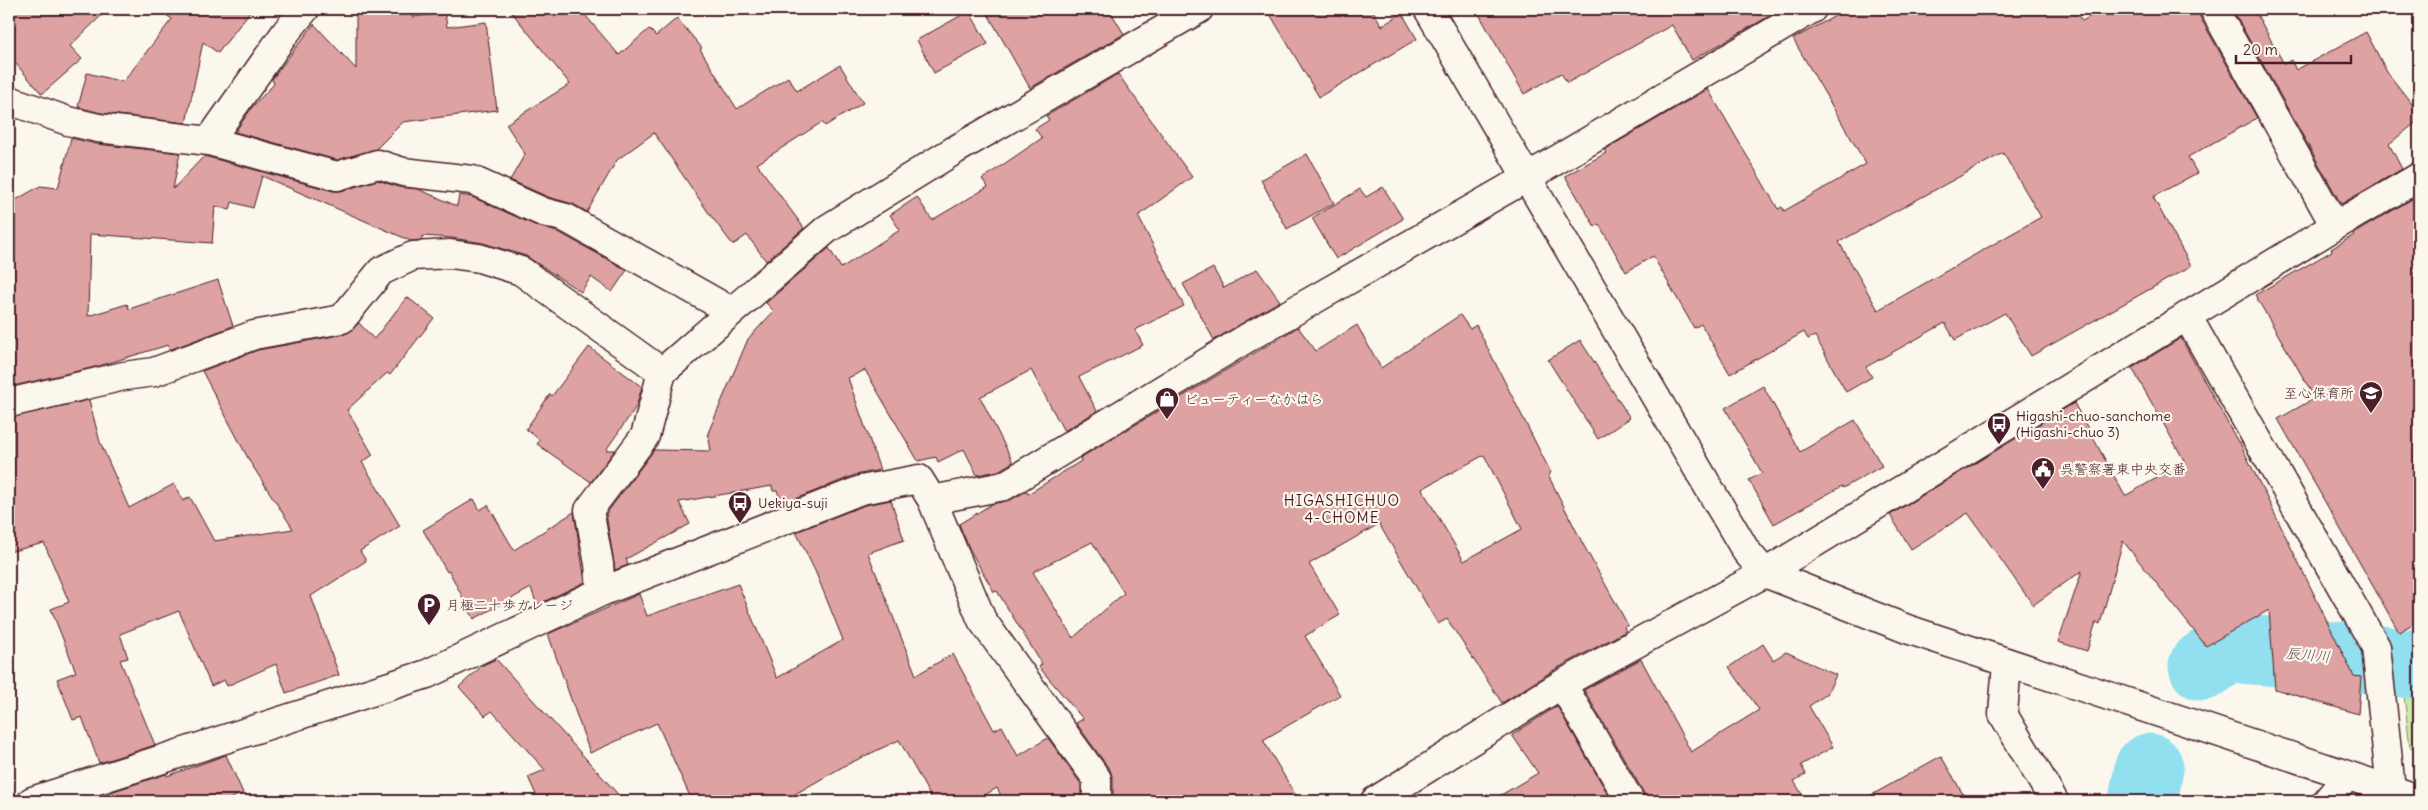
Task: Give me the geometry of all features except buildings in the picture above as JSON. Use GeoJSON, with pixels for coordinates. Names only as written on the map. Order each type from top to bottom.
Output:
{"type":"FeatureCollection","features":[{"type":"Feature","properties":{"kind":"street"},"geometry":{"type":"LineString","coordinates":[[209,141],[286,32],[305,9]]}},
{"type":"Feature","properties":{"kind":"street"},"geometry":{"type":"LineString","coordinates":[[601,592],[599,564],[589,510],[645,436],[662,372],[827,229],[955,150],[1199,9]]}},
{"type":"Feature","properties":{"kind":"street"},"geometry":{"type":"LineString","coordinates":[[1428,9],[1746,551],[1765,573],[1907,629],[2347,777],[2419,799]]}},
{"type":"Feature","properties":{"kind":"street"},"geometry":{"type":"LineString","coordinates":[[932,500],[1004,486],[1247,338],[1528,178],[1812,9]]}},
{"type":"Feature","properties":{"kind":"street"},"geometry":{"type":"LineString","coordinates":[[2214,9],[2335,226]]}},
{"type":"Feature","properties":{"kind":"street"},"geometry":{"type":"LineString","coordinates":[[9,100],[68,121],[98,128],[209,141],[337,176],[378,164],[403,172],[472,180],[543,212],[566,218],[731,311]]}},
{"type":"Feature","properties":{"kind":"street"},"geometry":{"type":"LineString","coordinates":[[1375,801],[1562,684],[1765,573],[2335,226],[2419,178]]}},
{"type":"Feature","properties":{"kind":"street"},"geometry":{"type":"LineString","coordinates":[[9,403],[124,376],[154,372],[254,335],[342,319],[381,271],[413,256],[450,254],[479,258],[521,271],[662,372]]}},
{"type":"Feature","properties":{"kind":"street"},"geometry":{"type":"LineString","coordinates":[[2187,316],[2376,647],[2391,789]]}},
{"type":"Feature","properties":{"kind":"street"},"geometry":{"type":"LineString","coordinates":[[32,801],[427,674],[601,592],[861,490],[919,479],[932,500],[982,620],[1096,779],[1097,801]]}},
{"type":"Feature","properties":{"kind":"street"},"geometry":{"type":"LineString","coordinates":[[2007,663],[2004,714],[2054,801]]}},
{"type":"Feature","properties":{"kind":"street"},"geometry":{"type":"LineString","coordinates":[[1562,684],[1630,801]]}},
{"type":"Feature","properties":{"kind":"street"},"geometry":{"type":"LineString","coordinates":[[2327,801],[2347,777]]}},
{"type":"Feature","properties":{"kind":"green space"},"geometry":{"type":"Polygon","coordinates":[[[2404,695],[2419,696],[2419,750],[2410,747],[2404,695]]]}},
{"type":"Feature","properties":{"kind":"waterway","name":"辰川川"},"geometry":{"type":"LineString","coordinates":[[2203,666],[2229,648],[2371,659],[2419,665]]}},
{"type":"Feature","properties":{"kind":"waterway","name":"辰川川"},"geometry":{"type":"LineString","coordinates":[[2143,801],[2149,768]]}},
{"type":"Feature","properties":{"kind":"place","name":"至心保育所"},"geometry":{"type":"Point","coordinates":[2371,414]}},
{"type":"Feature","properties":{"kind":"place","name":"ビューティーなかはら"},"geometry":{"type":"Point","coordinates":[1167,420]}},
{"type":"Feature","properties":{"kind":"place","name":"Higashi-chuo-sanchome (Higashi-chuo 3)"},"geometry":{"type":"Point","coordinates":[1999,445]}},
{"type":"Feature","properties":{"kind":"place","name":"呉警察署東中央交番"},"geometry":{"type":"Point","coordinates":[2043,490]}},
{"type":"Feature","properties":{"kind":"place","name":"Uekiya-suji"},"geometry":{"type":"Point","coordinates":[740,524]}},
{"type":"Feature","properties":{"kind":"place","name":"月極二十歩ガレージ"},"geometry":{"type":"Point","coordinates":[429,626]}},
{"type":"Feature","properties":{"kind":"district","name":"HIGASHICHUO 4-CHOME"},"geometry":{"type":"Point","coordinates":[1342,510]}}]}
